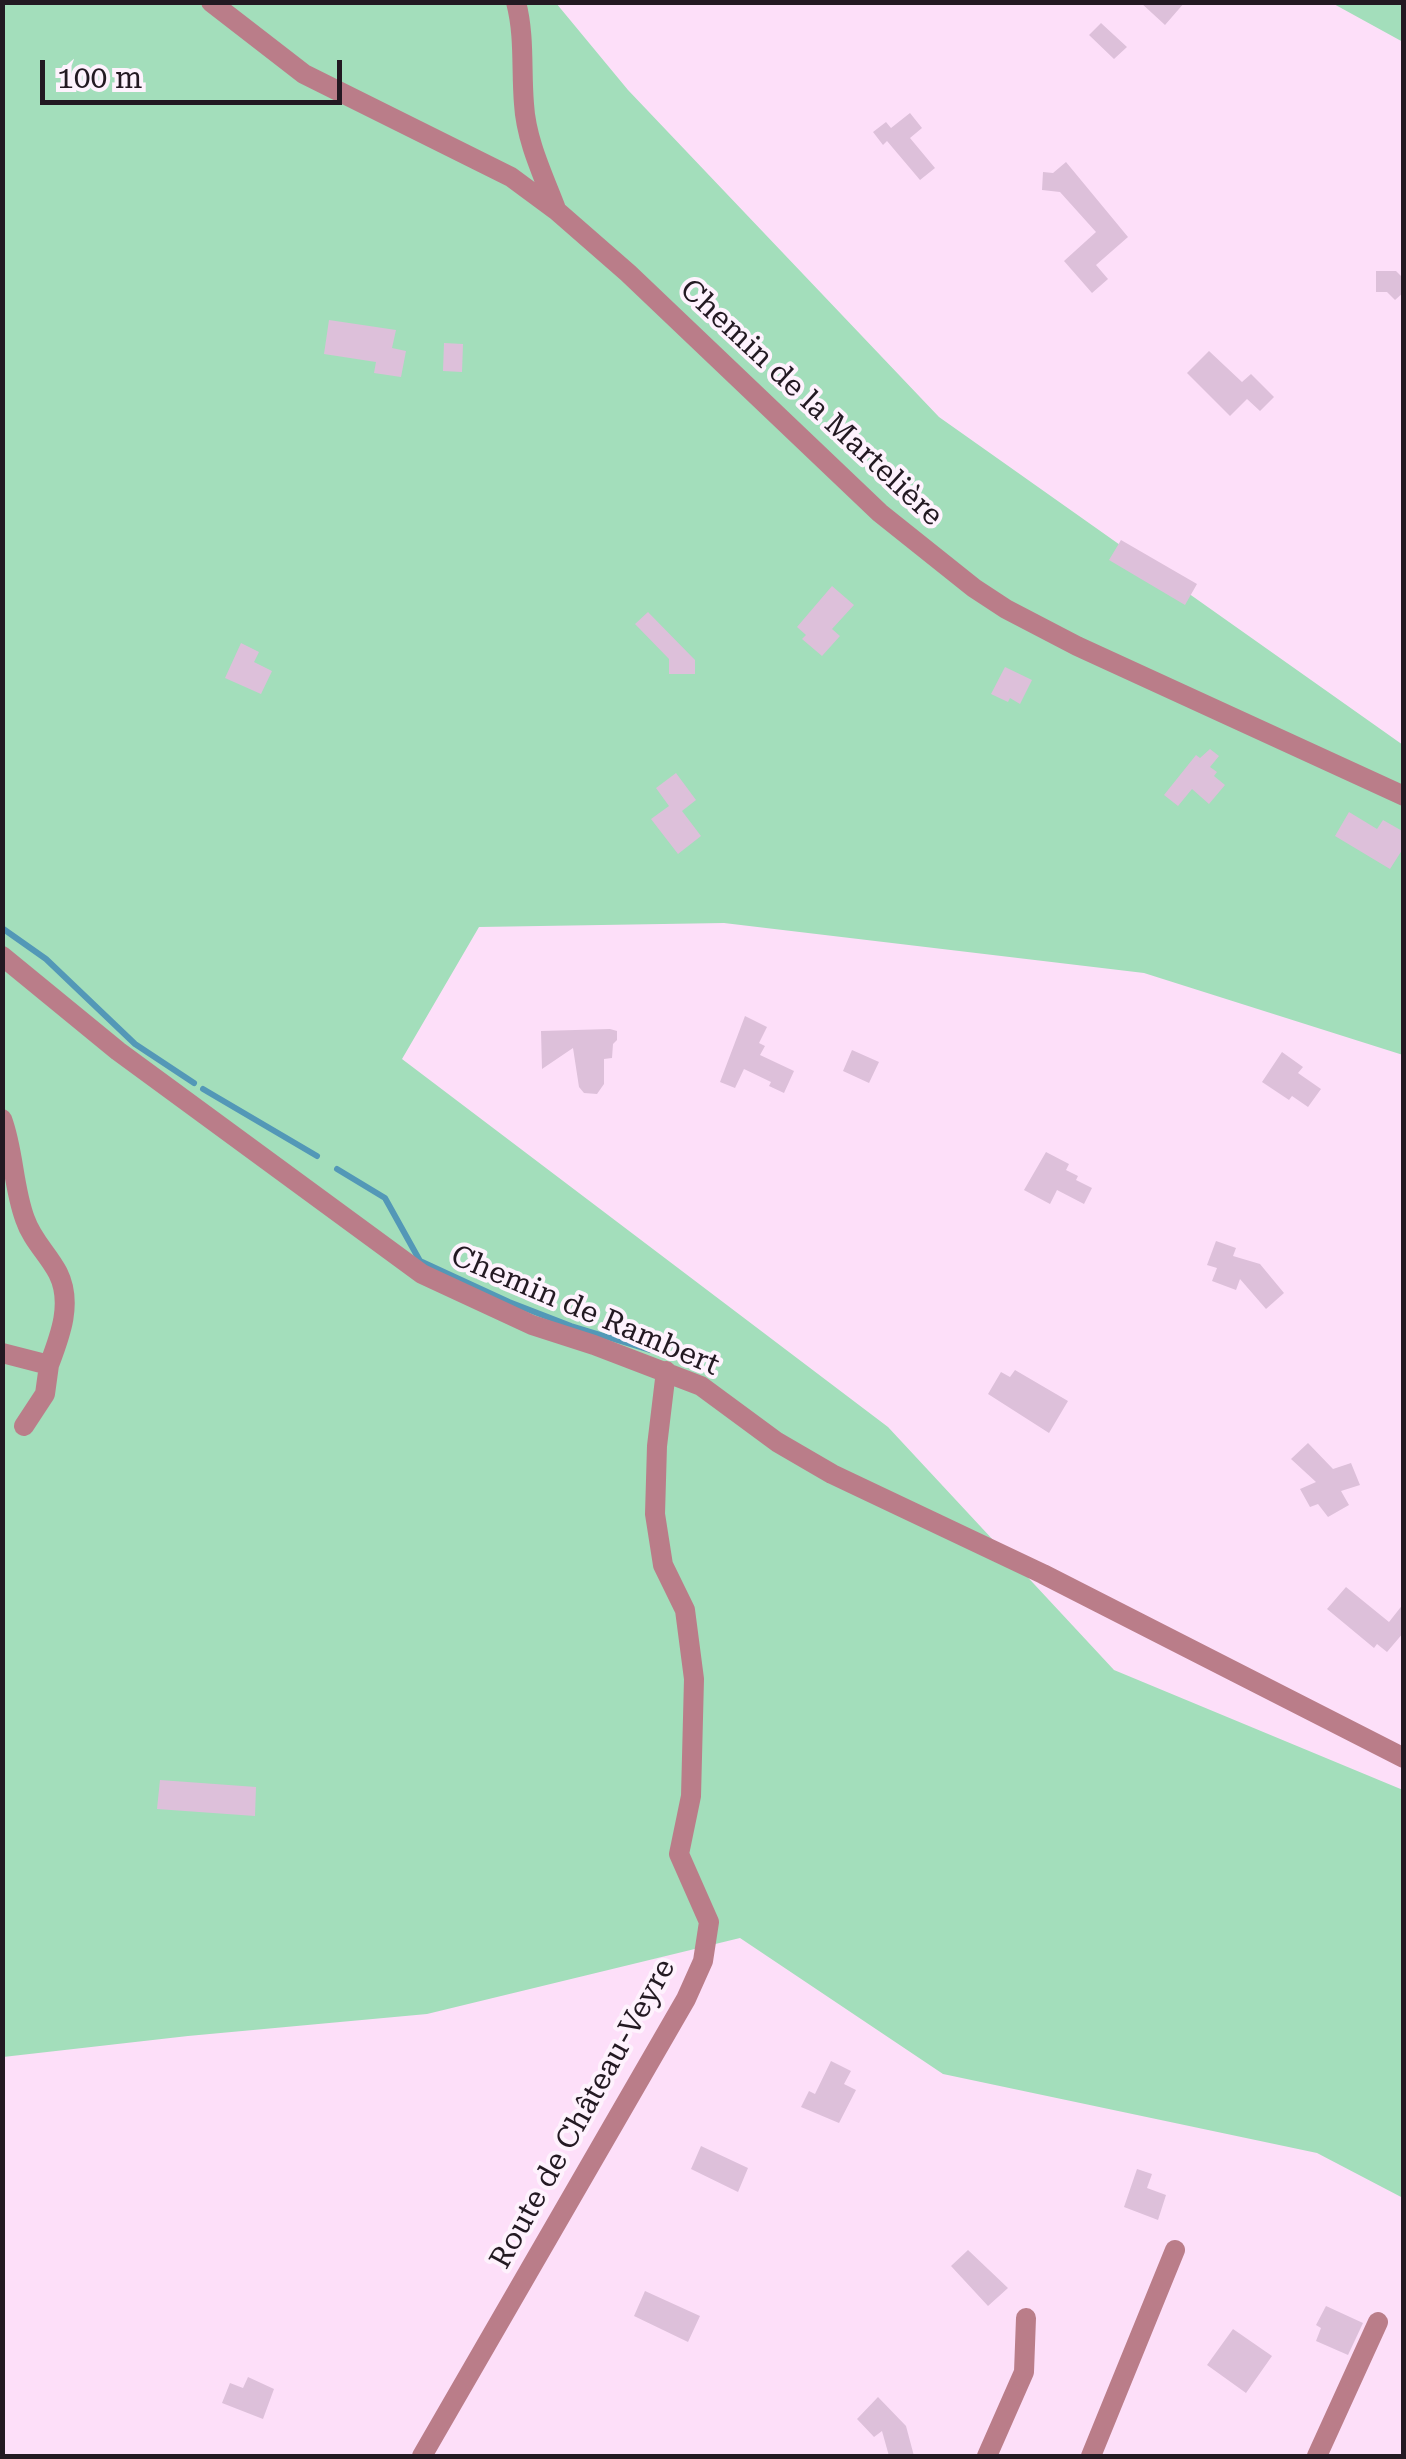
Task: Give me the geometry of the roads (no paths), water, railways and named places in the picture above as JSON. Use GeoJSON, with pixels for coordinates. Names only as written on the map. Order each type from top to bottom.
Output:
{"type":"FeatureCollection","features":[{"type":"Feature","properties":{"kind":"street","name":"Chemin de la Martelière"},"geometry":{"type":"LineString","coordinates":[[211,2],[304,74],[511,177],[557,210],[880,514],[974,588],[1077,646],[1404,796]]}},
{"type":"Feature","properties":{"kind":"street"},"geometry":{"type":"LineString","coordinates":[[516,2],[524,47],[524,106],[532,147],[557,210]]}},
{"type":"Feature","properties":{"kind":"street","name":"Chemin de Rambert"},"geometry":{"type":"LineString","coordinates":[[2,956],[118,1050],[422,1274],[532,1325],[666,1370],[701,1386],[778,1442],[832,1474],[1043,1574],[1404,1758]]}},
{"type":"Feature","properties":{"kind":"street"},"geometry":{"type":"LineString","coordinates":[[2,1118],[23,1216],[58,1272],[64,1290],[61,1333],[49,1365],[45,1394],[24,1426]]}},
{"type":"Feature","properties":{"kind":"street"},"geometry":{"type":"LineString","coordinates":[[2,1353],[49,1365]]}},
{"type":"Feature","properties":{"kind":"street","name":"Route de Château-Veyre"},"geometry":{"type":"LineString","coordinates":[[422,2456],[686,1999],[708,1940],[709,1922],[679,1854],[691,1796],[694,1679],[685,1610],[663,1565],[655,1514],[657,1446],[666,1370]]}},
{"type":"Feature","properties":{"kind":"street"},"geometry":{"type":"LineString","coordinates":[[1091,2456],[1175,2250]]}},
{"type":"Feature","properties":{"kind":"street"},"geometry":{"type":"LineString","coordinates":[[987,2456],[1024,2372],[1026,2318]]}},
{"type":"Feature","properties":{"kind":"street"},"geometry":{"type":"LineString","coordinates":[[1317,2456],[1378,2322]]}},
{"type":"Feature","properties":{"kind":"waterway"},"geometry":{"type":"LineString","coordinates":[[2,928],[46,959],[135,1044],[194,1083]]}},
{"type":"Feature","properties":{"kind":"waterway"},"geometry":{"type":"LineString","coordinates":[[203,1089],[317,1156]]}},
{"type":"Feature","properties":{"kind":"waterway"},"geometry":{"type":"LineString","coordinates":[[337,1169],[385,1198],[420,1261],[571,1326],[650,1350]]}}]}
